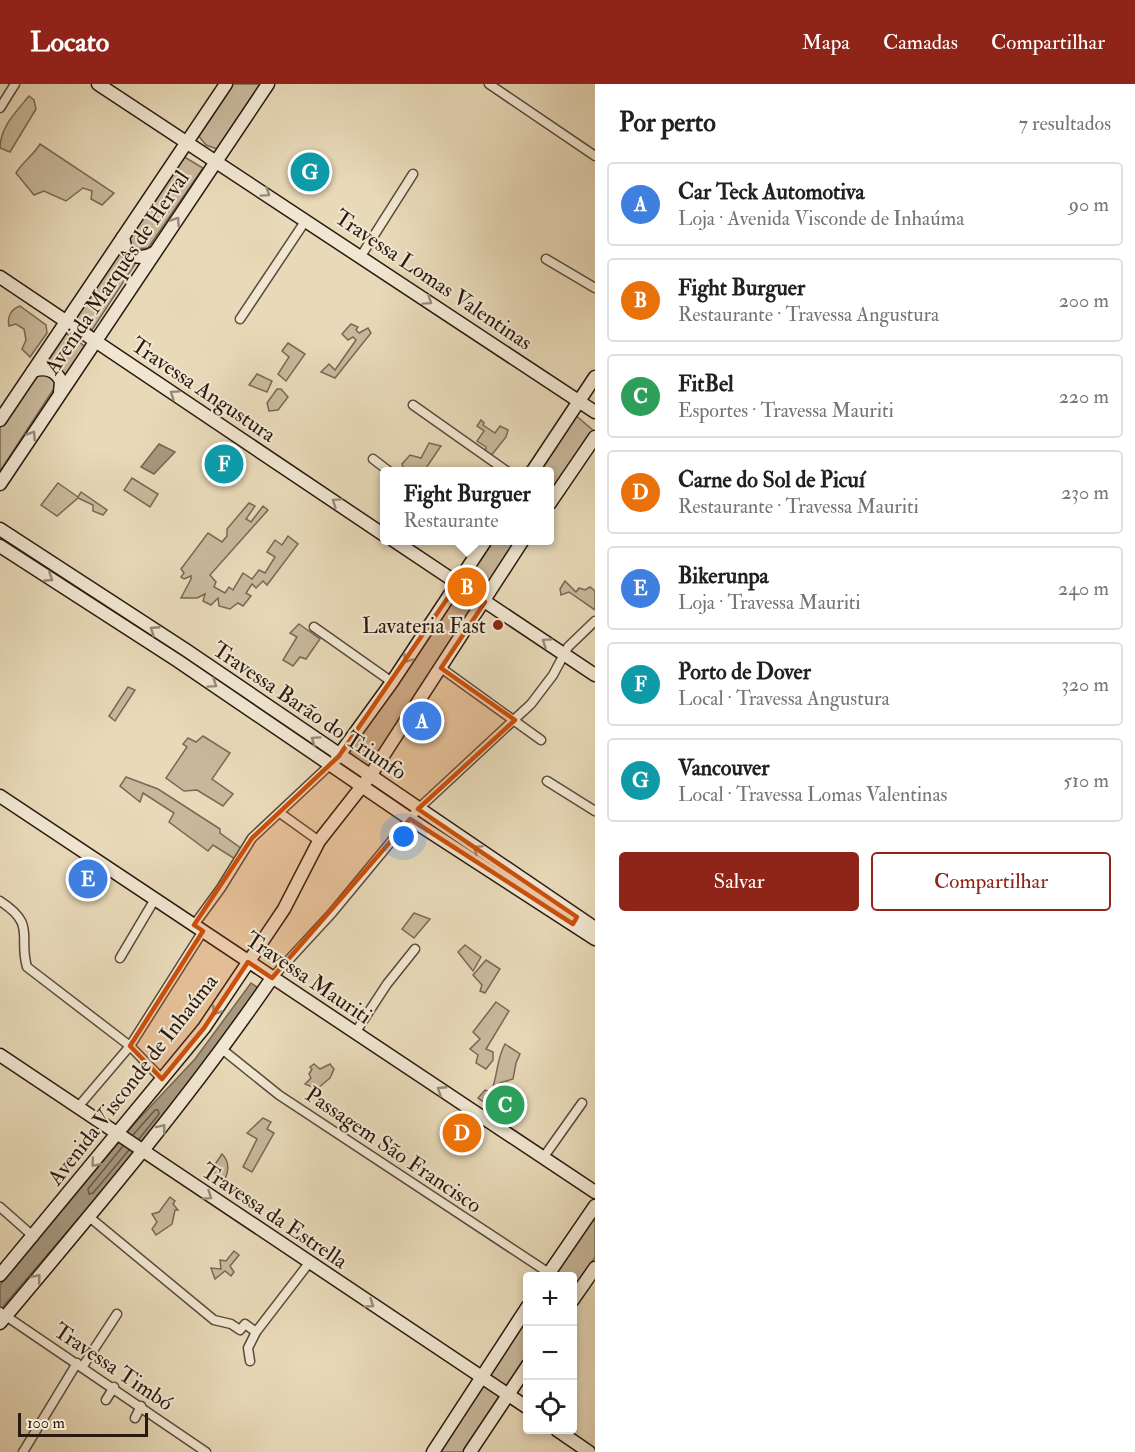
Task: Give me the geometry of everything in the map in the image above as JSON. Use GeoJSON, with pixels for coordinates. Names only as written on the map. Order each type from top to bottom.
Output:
{"type":"FeatureCollection","features":[{"type":"Feature","properties":{"kind":"street"},"geometry":{"type":"LineString","coordinates":[[0,108],[15,84]]}},
{"type":"Feature","properties":{"kind":"street","name":"Travessa Lomas Valentinas"},"geometry":{"type":"LineString","coordinates":[[98,84],[217,160],[595,412]]}},
{"type":"Feature","properties":{"kind":"street","name":"Avenida Marquês de Herval"},"geometry":{"type":"LineString","coordinates":[[0,420],[225,84]]}},
{"type":"Feature","properties":{"kind":"street","name":"Avenida Marquês de Herval"},"geometry":{"type":"LineString","coordinates":[[0,484],[268,84]]}},
{"type":"Feature","properties":{"kind":"street"},"geometry":{"type":"LineString","coordinates":[[489,84],[595,156]]}},
{"type":"Feature","properties":{"kind":"street"},"geometry":{"type":"LineString","coordinates":[[362,256],[413,174]]}},
{"type":"Feature","properties":{"kind":"street"},"geometry":{"type":"LineString","coordinates":[[240,319],[306,220]]}},
{"type":"Feature","properties":{"kind":"street"},"geometry":{"type":"LineString","coordinates":[[123,237],[126,250],[130,254],[141,257],[154,253]]}},
{"type":"Feature","properties":{"kind":"street"},"geometry":{"type":"LineString","coordinates":[[546,259],[595,288]]}},
{"type":"Feature","properties":{"kind":"street","name":"Travessa Angustura"},"geometry":{"type":"LineString","coordinates":[[0,277],[380,532]]}},
{"type":"Feature","properties":{"kind":"street"},"geometry":{"type":"LineString","coordinates":[[33,371],[48,369],[57,374],[61,381],[60,394]]}},
{"type":"Feature","properties":{"kind":"street"},"geometry":{"type":"LineString","coordinates":[[535,467],[595,377]]}},
{"type":"Feature","properties":{"kind":"street"},"geometry":{"type":"LineString","coordinates":[[413,405],[502,467]]}},
{"type":"Feature","properties":{"kind":"street"},"geometry":{"type":"LineString","coordinates":[[554,495],[595,437]]}},
{"type":"Feature","properties":{"kind":"street"},"geometry":{"type":"LineString","coordinates":[[373,459],[384,467]]}},
{"type":"Feature","properties":{"kind":"street","name":"Travessa Barão do Triunfo"},"geometry":{"type":"LineString","coordinates":[[0,529],[186,650],[366,781],[595,939]]}},
{"type":"Feature","properties":{"kind":"street"},"geometry":{"type":"LineString","coordinates":[[401,545],[595,675]]}},
{"type":"Feature","properties":{"kind":"street"},"geometry":{"type":"LineString","coordinates":[[78,1107],[130,1046],[252,838],[336,759],[392,682],[483,545]]}},
{"type":"Feature","properties":{"kind":"street","name":"Avenida Visconde de Inhaúma"},"geometry":{"type":"LineString","coordinates":[[2,1317],[142,1152],[223,1050],[261,971],[284,909],[319,842],[366,781],[485,602],[520,545]]}},
{"type":"Feature","properties":{"kind":"street","name":"Travessa Barão do Triunfo"},"geometry":{"type":"LineString","coordinates":[[0,546],[336,759]]}},
{"type":"Feature","properties":{"kind":"street"},"geometry":{"type":"LineString","coordinates":[[261,971],[332,913],[414,814],[515,720],[540,693],[568,647],[595,621]]}},
{"type":"Feature","properties":{"kind":"street"},"geometry":{"type":"LineString","coordinates":[[314,627],[392,682]]}},
{"type":"Feature","properties":{"kind":"street"},"geometry":{"type":"LineString","coordinates":[[178,660],[186,650]]}},
{"type":"Feature","properties":{"kind":"street"},"geometry":{"type":"LineString","coordinates":[[441,668],[541,740]]}},
{"type":"Feature","properties":{"kind":"street"},"geometry":{"type":"LineString","coordinates":[[547,781],[595,811]]}},
{"type":"Feature","properties":{"kind":"street","name":"Travessa Mauriti"},"geometry":{"type":"LineString","coordinates":[[0,796],[595,1192]]}},
{"type":"Feature","properties":{"kind":"street"},"geometry":{"type":"LineString","coordinates":[[280,813],[319,842]]}},
{"type":"Feature","properties":{"kind":"street"},"geometry":{"type":"LineString","coordinates":[[120,958],[155,899]]}},
{"type":"Feature","properties":{"kind":"street"},"geometry":{"type":"LineString","coordinates":[[0,901],[19,918],[26,933],[27,967],[130,1046],[162,1079]]}},
{"type":"Feature","properties":{"kind":"street","name":"Travessa Barão do Triunfo"},"geometry":{"type":"LineString","coordinates":[[568,920],[595,928]]}},
{"type":"Feature","properties":{"kind":"street"},"geometry":{"type":"LineString","coordinates":[[355,1033],[387,984],[415,949]]}},
{"type":"Feature","properties":{"kind":"street","name":"Avenida Visconde de Inhaúma"},"geometry":{"type":"LineString","coordinates":[[0,1275],[119,1135],[204,1028],[261,971]]}},
{"type":"Feature","properties":{"kind":"street","name":"Passagem São Francisco"},"geometry":{"type":"LineString","coordinates":[[223,1050],[279,1095],[544,1272]]}},
{"type":"Feature","properties":{"kind":"street","name":"Travessa da Estrella"},"geometry":{"type":"LineString","coordinates":[[0,1055],[523,1405]]}},
{"type":"Feature","properties":{"kind":"street"},"geometry":{"type":"LineString","coordinates":[[543,1158],[582,1103]]}},
{"type":"Feature","properties":{"kind":"street"},"geometry":{"type":"LineString","coordinates":[[550,1272],[589,1224],[595,1206]]}},
{"type":"Feature","properties":{"kind":"street"},"geometry":{"type":"LineString","coordinates":[[0,1207],[34,1237]]}},
{"type":"Feature","properties":{"kind":"street"},"geometry":{"type":"LineString","coordinates":[[88,1216],[214,1320],[231,1324],[240,1330],[245,1323],[256,1332]]}},
{"type":"Feature","properties":{"kind":"street"},"geometry":{"type":"LineString","coordinates":[[250,1361],[248,1348],[256,1332],[309,1263]]}},
{"type":"Feature","properties":{"kind":"street"},"geometry":{"type":"LineString","coordinates":[[577,1294],[595,1268]]}},
{"type":"Feature","properties":{"kind":"street"},"geometry":{"type":"LineString","coordinates":[[23,1452],[80,1365],[117,1314]]}},
{"type":"Feature","properties":{"kind":"street"},"geometry":{"type":"LineString","coordinates":[[432,1452],[523,1314]]}},
{"type":"Feature","properties":{"kind":"street","name":"Travessa Timbó"},"geometry":{"type":"LineString","coordinates":[[2,1317],[114,1387],[206,1452]]}},
{"type":"Feature","properties":{"kind":"street"},"geometry":{"type":"LineString","coordinates":[[470,1452],[523,1372]]}},
{"type":"Feature","properties":{"kind":"street"},"geometry":{"type":"LineString","coordinates":[[106,1400],[114,1387]]}},
{"type":"Feature","properties":{"kind":"street"},"geometry":{"type":"LineString","coordinates":[[135,1418],[141,1406]]}},
{"type":"Feature","properties":{"kind":"street"},"geometry":{"type":"LineString","coordinates":[[563,1434],[589,1452]]}},
{"type":"Feature","properties":{"kind":"highlighted area"},"geometry":{"type":"Polygon","coordinates":[[[458,583],[485,602],[441,668],[515,720],[418,809],[577,917],[573,924],[410,819],[272,978],[248,962],[204,1028],[162,1079],[130,1046],[203,931],[194,925],[252,838],[339,756],[458,583]]]}},
{"type":"Feature","properties":{"kind":"shaded area"},"geometry":{"type":"Polygon","coordinates":[[[230,84],[260,84],[217,149],[206,145],[197,134],[230,84]]]}},
{"type":"Feature","properties":{"kind":"shaded area"},"geometry":{"type":"Polygon","coordinates":[[[29,96],[34,100],[36,109],[10,152],[0,148],[6,127],[29,96]]]}},
{"type":"Feature","properties":{"kind":"shaded area"},"geometry":{"type":"Polygon","coordinates":[[[40,144],[114,193],[102,205],[91,199],[92,191],[83,188],[66,201],[44,191],[34,195],[16,173],[40,144]]]}},
{"type":"Feature","properties":{"kind":"shaded area"},"geometry":{"type":"Polygon","coordinates":[[[181,155],[203,168],[148,248],[132,249],[128,239],[181,155]]]}},
{"type":"Feature","properties":{"kind":"shaded area"},"geometry":{"type":"Polygon","coordinates":[[[119,249],[137,261],[92,330],[73,318],[119,249]]]}},
{"type":"Feature","properties":{"kind":"shaded area"},"geometry":{"type":"Polygon","coordinates":[[[20,306],[46,325],[47,333],[30,357],[22,349],[26,340],[24,329],[16,324],[9,326],[10,314],[20,306]]]}},
{"type":"Feature","properties":{"kind":"shaded area"},"geometry":{"type":"Polygon","coordinates":[[[351,324],[358,327],[356,330],[359,333],[368,328],[371,333],[335,378],[321,372],[329,364],[335,370],[356,340],[353,337],[348,340],[342,334],[351,324]]]}},
{"type":"Feature","properties":{"kind":"shaded area"},"geometry":{"type":"Polygon","coordinates":[[[64,332],[86,347],[62,381],[38,368],[64,332]]]}},
{"type":"Feature","properties":{"kind":"shaded area"},"geometry":{"type":"Polygon","coordinates":[[[288,343],[305,354],[286,381],[278,374],[289,357],[282,351],[288,343]]]}},
{"type":"Feature","properties":{"kind":"shaded area"},"geometry":{"type":"Polygon","coordinates":[[[42,372],[55,379],[55,387],[0,471],[0,427],[32,380],[42,372]]]}},
{"type":"Feature","properties":{"kind":"shaded area"},"geometry":{"type":"Polygon","coordinates":[[[257,374],[272,381],[267,392],[249,385],[257,374]]]}},
{"type":"Feature","properties":{"kind":"shaded area"},"geometry":{"type":"Polygon","coordinates":[[[277,389],[281,389],[288,397],[278,410],[269,411],[267,403],[277,389]]]}},
{"type":"Feature","properties":{"kind":"shaded area"},"geometry":{"type":"Polygon","coordinates":[[[573,413],[595,432],[554,495],[554,467],[538,467],[573,413]]]}},
{"type":"Feature","properties":{"kind":"shaded area"},"geometry":{"type":"Polygon","coordinates":[[[481,420],[483,425],[495,433],[500,426],[508,430],[506,437],[490,457],[485,454],[486,447],[477,441],[484,431],[477,426],[481,420]]]}},
{"type":"Feature","properties":{"kind":"shaded area"},"geometry":{"type":"Polygon","coordinates":[[[429,443],[441,446],[427,467],[403,467],[402,464],[410,455],[421,458],[429,443]]]}},
{"type":"Feature","properties":{"kind":"shaded area"},"geometry":{"type":"Polygon","coordinates":[[[132,478],[158,494],[150,507],[124,490],[132,478]]]}},
{"type":"Feature","properties":{"kind":"shaded area"},"geometry":{"type":"Polygon","coordinates":[[[58,483],[78,497],[81,492],[107,510],[103,515],[93,511],[93,505],[78,498],[57,516],[41,505],[58,483]]]}},
{"type":"Feature","properties":{"kind":"shaded area"},"geometry":{"type":"Polygon","coordinates":[[[249,503],[255,506],[246,519],[251,522],[263,506],[268,510],[210,575],[216,582],[214,587],[225,593],[229,587],[233,590],[243,573],[252,579],[259,570],[265,573],[275,557],[267,552],[275,540],[282,545],[288,536],[298,544],[267,585],[263,581],[256,588],[252,584],[246,593],[251,596],[243,606],[238,603],[230,609],[219,606],[218,598],[211,605],[203,601],[205,594],[197,598],[181,598],[191,576],[184,579],[181,577],[184,573],[181,569],[208,533],[222,542],[227,536],[227,529],[249,503]]]}},
{"type":"Feature","properties":{"kind":"shaded area"},"geometry":{"type":"Polygon","coordinates":[[[486,545],[520,545],[485,597],[462,581],[486,545]]]}},
{"type":"Feature","properties":{"kind":"shaded area"},"geometry":{"type":"Polygon","coordinates":[[[565,581],[576,592],[579,588],[585,590],[590,587],[595,591],[595,610],[569,592],[561,595],[560,589],[565,581]]]}},
{"type":"Feature","properties":{"kind":"shaded area"},"geometry":{"type":"Polygon","coordinates":[[[455,595],[474,609],[367,770],[343,756],[455,595]]]}},
{"type":"Feature","properties":{"kind":"shaded area"},"geometry":{"type":"Polygon","coordinates":[[[299,624],[320,639],[306,659],[300,657],[293,666],[283,660],[297,637],[290,633],[299,624]]]}},
{"type":"Feature","properties":{"kind":"shaded area"},"geometry":{"type":"Polygon","coordinates":[[[128,687],[135,690],[115,721],[109,716],[128,687]]]}},
{"type":"Feature","properties":{"kind":"shaded area"},"geometry":{"type":"Polygon","coordinates":[[[203,736],[230,753],[212,779],[233,794],[223,806],[197,790],[184,791],[166,778],[187,747],[183,744],[188,738],[196,742],[203,736]]]}},
{"type":"Feature","properties":{"kind":"shaded area"},"geometry":{"type":"Polygon","coordinates":[[[126,777],[158,789],[220,829],[220,833],[242,849],[235,859],[213,845],[208,851],[169,822],[174,813],[143,793],[140,802],[120,786],[126,777]]]}},
{"type":"Feature","properties":{"kind":"shaded area"},"geometry":{"type":"Polygon","coordinates":[[[414,913],[430,919],[414,938],[402,929],[414,913]]]}},
{"type":"Feature","properties":{"kind":"shaded area"},"geometry":{"type":"Polygon","coordinates":[[[465,945],[481,957],[473,971],[458,952],[465,945]]]}},
{"type":"Feature","properties":{"kind":"shaded area"},"geometry":{"type":"Polygon","coordinates":[[[486,960],[500,969],[485,993],[480,991],[482,985],[473,975],[486,960]]]}},
{"type":"Feature","properties":{"kind":"shaded area"},"geometry":{"type":"Polygon","coordinates":[[[496,1002],[509,1011],[486,1049],[493,1052],[493,1060],[486,1069],[476,1063],[478,1055],[470,1049],[480,1039],[473,1032],[496,1002]]]}},
{"type":"Feature","properties":{"kind":"shaded area"},"geometry":{"type":"Polygon","coordinates":[[[505,1044],[520,1054],[513,1079],[500,1083],[491,1098],[498,1102],[493,1108],[478,1098],[485,1090],[491,1092],[505,1044]]]}},
{"type":"Feature","properties":{"kind":"shaded area"},"geometry":{"type":"Polygon","coordinates":[[[314,1064],[320,1069],[330,1064],[334,1069],[330,1078],[317,1089],[305,1084],[311,1078],[309,1074],[312,1069],[310,1067],[314,1064]]]}},
{"type":"Feature","properties":{"kind":"shaded area"},"geometry":{"type":"Polygon","coordinates":[[[263,1118],[271,1122],[267,1129],[274,1133],[252,1172],[243,1167],[257,1139],[247,1133],[263,1118]]]}},
{"type":"Feature","properties":{"kind":"shaded area"},"geometry":{"type":"Polygon","coordinates":[[[222,1154],[228,1166],[225,1179],[215,1174],[214,1166],[222,1154]]]}},
{"type":"Feature","properties":{"kind":"shaded area"},"geometry":{"type":"Polygon","coordinates":[[[170,1197],[175,1201],[173,1204],[178,1210],[175,1210],[172,1224],[156,1235],[152,1229],[157,1222],[152,1214],[159,1212],[170,1197]]]}},
{"type":"Feature","properties":{"kind":"shaded area"},"geometry":{"type":"Polygon","coordinates":[[[595,1216],[595,1257],[577,1285],[577,1272],[557,1272],[595,1216]]]}},
{"type":"Feature","properties":{"kind":"shaded area"},"geometry":{"type":"Polygon","coordinates":[[[234,1251],[239,1255],[230,1266],[234,1272],[231,1276],[225,1271],[215,1279],[211,1268],[221,1269],[220,1260],[226,1261],[234,1251]]]}},
{"type":"Feature","properties":{"kind":"shaded area"},"geometry":{"type":"Polygon","coordinates":[[[523,1322],[523,1364],[464,1452],[437,1452],[523,1322]]]}},
{"type":"Feature","properties":{"kind":"water"},"geometry":{"type":"Polygon","coordinates":[[[159,444],[175,452],[154,474],[141,467],[159,444]]]}},
{"type":"Feature","properties":{"kind":"water"},"geometry":{"type":"Polygon","coordinates":[[[251,983],[260,989],[149,1136],[0,1310],[0,1285],[135,1123],[195,1059],[251,983]]]}},
{"type":"Feature","properties":{"kind":"place","name":"Vancouver"},"geometry":{"type":"Point","coordinates":[310,172]}},
{"type":"Feature","properties":{"kind":"place","name":"Porto de Dover"},"geometry":{"type":"Point","coordinates":[224,464]}},
{"type":"Feature","properties":{"kind":"place","name":"Fight Burguer"},"geometry":{"type":"Point","coordinates":[467,587]}},
{"type":"Feature","properties":{"kind":"place","name":"Lavateria Fast"},"geometry":{"type":"Point","coordinates":[498,625]}},
{"type":"Feature","properties":{"kind":"place","name":"Car Teck Automotiva"},"geometry":{"type":"Point","coordinates":[422,721]}},
{"type":"Feature","properties":{"kind":"place","name":"Bikerunpa"},"geometry":{"type":"Point","coordinates":[88,879]}},
{"type":"Feature","properties":{"kind":"place","name":"FitBel"},"geometry":{"type":"Point","coordinates":[505,1105]}},
{"type":"Feature","properties":{"kind":"place","name":"Carne do Sol de Picuí"},"geometry":{"type":"Point","coordinates":[462,1133]}}]}
